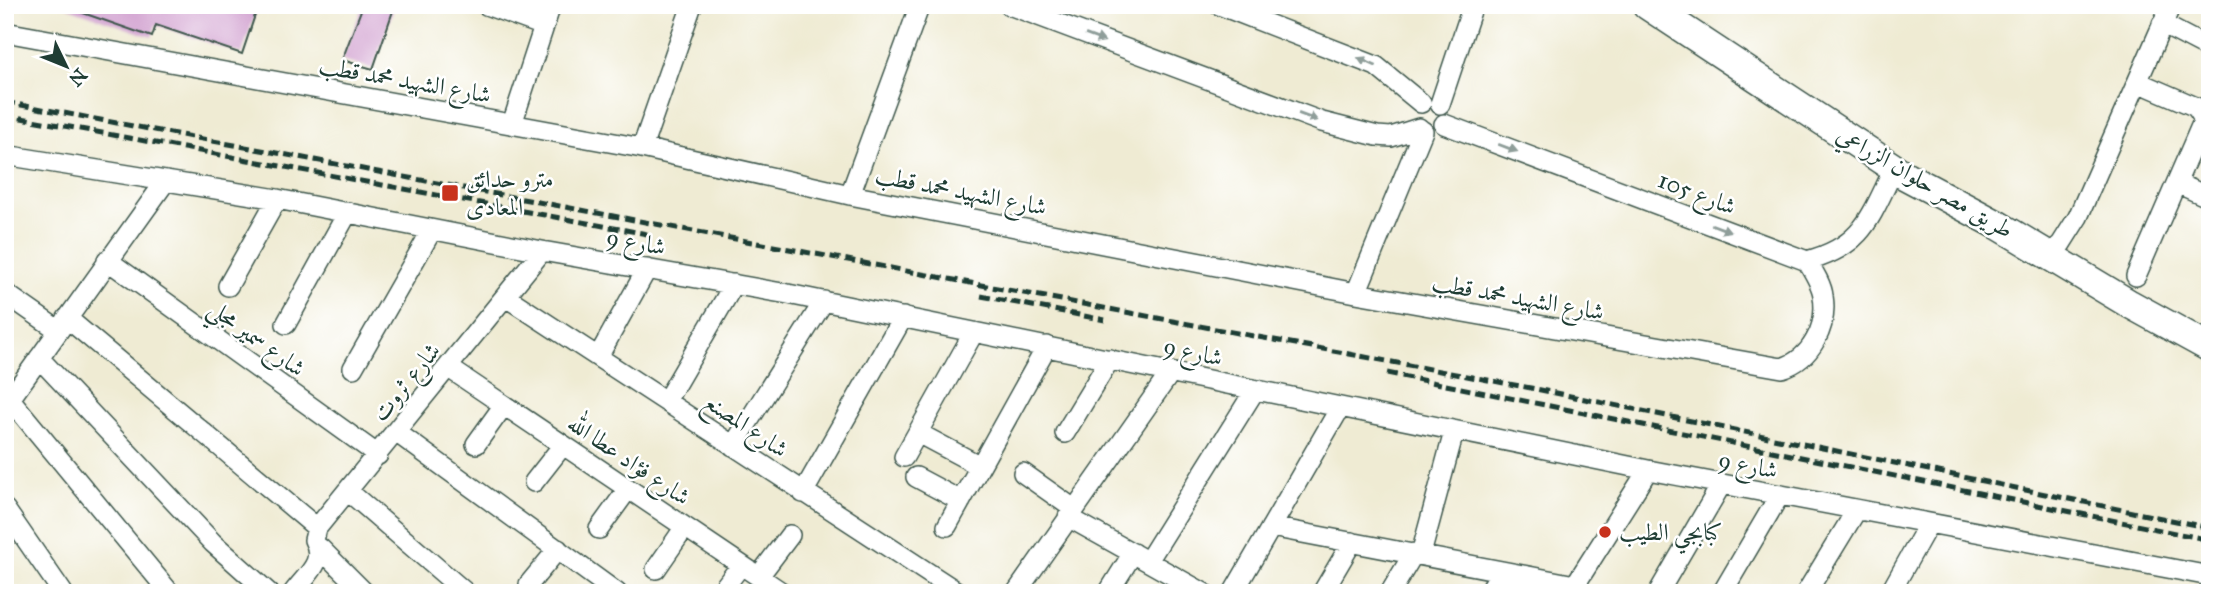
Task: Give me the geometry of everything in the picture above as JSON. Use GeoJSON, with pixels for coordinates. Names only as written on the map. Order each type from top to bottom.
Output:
{"type":"FeatureCollection","features":[{"type":"Feature","properties":{"kind":"main road","name":"طريق مصر حلوان الزراعي"},"geometry":{"type":"LineString","coordinates":[[1647,5],[1894,169],[2210,348]]}},
{"type":"Feature","properties":{"kind":"street"},"geometry":{"type":"LineString","coordinates":[[486,5],[544,26]]}},
{"type":"Feature","properties":{"kind":"street"},"geometry":{"type":"LineString","coordinates":[[512,124],[551,5]]}},
{"type":"Feature","properties":{"kind":"street"},"geometry":{"type":"LineString","coordinates":[[642,148],[692,5]]}},
{"type":"Feature","properties":{"kind":"street"},"geometry":{"type":"LineString","coordinates":[[850,195],[920,5]]}},
{"type":"Feature","properties":{"kind":"street"},"geometry":{"type":"LineString","coordinates":[[1009,5],[1322,122],[1391,137],[1421,130],[1437,131],[1444,124],[1446,112],[1376,66],[1219,5]]}},
{"type":"Feature","properties":{"kind":"street"},"geometry":{"type":"LineString","coordinates":[[1356,293],[1421,130],[1414,115],[1431,103],[1474,5]]}},
{"type":"Feature","properties":{"kind":"street"},"geometry":{"type":"LineString","coordinates":[[2049,255],[2061,244],[2078,217],[2171,5]]}},
{"type":"Feature","properties":{"kind":"street"},"geometry":{"type":"LineString","coordinates":[[2162,24],[2210,49]]}},
{"type":"Feature","properties":{"kind":"street","name":"شارع الشهيد محمد قطب"},"geometry":{"type":"LineString","coordinates":[[5,32],[642,148],[850,195],[1356,293],[1782,368],[1795,364],[1806,355],[1823,316],[1824,294],[1808,261]]}},
{"type":"Feature","properties":{"kind":"street"},"geometry":{"type":"LineString","coordinates":[[2136,276],[2203,127],[2201,112],[2138,82]]}},
{"type":"Feature","properties":{"kind":"street","name":"شارع 105"},"geometry":{"type":"LineString","coordinates":[[1444,124],[1808,261]]}},
{"type":"Feature","properties":{"kind":"street","name":"شارع 9"},"geometry":{"type":"LineString","coordinates":[[5,155],[277,199],[542,251],[824,301],[1721,485],[2210,576]]}},
{"type":"Feature","properties":{"kind":"street"},"geometry":{"type":"LineString","coordinates":[[1808,261],[1833,254],[1855,239],[1894,169]]}},
{"type":"Feature","properties":{"kind":"street"},"geometry":{"type":"LineString","coordinates":[[165,182],[8,402],[170,593]]}},
{"type":"Feature","properties":{"kind":"street"},"geometry":{"type":"LineString","coordinates":[[2177,183],[2210,198]]}},
{"type":"Feature","properties":{"kind":"street"},"geometry":{"type":"LineString","coordinates":[[228,286],[277,199]]}},
{"type":"Feature","properties":{"kind":"street"},"geometry":{"type":"LineString","coordinates":[[286,324],[348,212]]}},
{"type":"Feature","properties":{"kind":"street"},"geometry":{"type":"LineString","coordinates":[[353,368],[432,230]]}},
{"type":"Feature","properties":{"kind":"street","name":"شارع ثروت"},"geometry":{"type":"LineString","coordinates":[[293,593],[319,558],[318,540],[348,491],[542,251]]}},
{"type":"Feature","properties":{"kind":"street","name":"شارع سمير مجلي"},"geometry":{"type":"LineString","coordinates":[[107,260],[378,455]]}},
{"type":"Feature","properties":{"kind":"street"},"geometry":{"type":"LineString","coordinates":[[598,357],[647,269]]}},
{"type":"Feature","properties":{"kind":"street"},"geometry":{"type":"LineString","coordinates":[[666,401],[734,284]]}},
{"type":"Feature","properties":{"kind":"street"},"geometry":{"type":"LineString","coordinates":[[5,293],[63,324],[318,540],[365,593]]}},
{"type":"Feature","properties":{"kind":"street","name":"شارع المصنع"},"geometry":{"type":"LineString","coordinates":[[506,297],[959,593]]}},
{"type":"Feature","properties":{"kind":"street"},"geometry":{"type":"LineString","coordinates":[[733,446],[824,301]]}},
{"type":"Feature","properties":{"kind":"street"},"geometry":{"type":"LineString","coordinates":[[803,493],[903,317]]}},
{"type":"Feature","properties":{"kind":"street"},"geometry":{"type":"LineString","coordinates":[[904,457],[974,331]]}},
{"type":"Feature","properties":{"kind":"street"},"geometry":{"type":"LineString","coordinates":[[947,526],[1047,346]]}},
{"type":"Feature","properties":{"kind":"street"},"geometry":{"type":"LineString","coordinates":[[39,358],[213,543],[269,593]]}},
{"type":"Feature","properties":{"kind":"street"},"geometry":{"type":"LineString","coordinates":[[1065,433],[1110,359]]}},
{"type":"Feature","properties":{"kind":"street","name":"شارع فؤاد عطا الله"},"geometry":{"type":"LineString","coordinates":[[449,368],[783,593]]}},
{"type":"Feature","properties":{"kind":"street"},"geometry":{"type":"LineString","coordinates":[[1016,593],[1171,372]]}},
{"type":"Feature","properties":{"kind":"street"},"geometry":{"type":"LineString","coordinates":[[1108,593],[1140,557],[1255,390]]}},
{"type":"Feature","properties":{"kind":"street"},"geometry":{"type":"LineString","coordinates":[[477,444],[504,405]]}},
{"type":"Feature","properties":{"kind":"street"},"geometry":{"type":"LineString","coordinates":[[1233,593],[1340,408]]}},
{"type":"Feature","properties":{"kind":"street"},"geometry":{"type":"LineString","coordinates":[[396,432],[558,549],[607,590]]}},
{"type":"Feature","properties":{"kind":"street"},"geometry":{"type":"LineString","coordinates":[[918,432],[980,466]]}},
{"type":"Feature","properties":{"kind":"street"},"geometry":{"type":"LineString","coordinates":[[1390,593],[1418,554],[1454,432]]}},
{"type":"Feature","properties":{"kind":"street"},"geometry":{"type":"LineString","coordinates":[[534,482],[563,445]]}},
{"type":"Feature","properties":{"kind":"street"},"geometry":{"type":"LineString","coordinates":[[1271,527],[1502,571],[1572,589],[1648,470]]}},
{"type":"Feature","properties":{"kind":"street"},"geometry":{"type":"LineString","coordinates":[[1024,473],[1071,513],[1192,590]]}},
{"type":"Feature","properties":{"kind":"street"},"geometry":{"type":"LineString","coordinates":[[916,477],[961,500]]}},
{"type":"Feature","properties":{"kind":"street"},"geometry":{"type":"LineString","coordinates":[[1658,593],[1721,485]]}},
{"type":"Feature","properties":{"kind":"street"},"geometry":{"type":"LineString","coordinates":[[599,529],[628,489]]}},
{"type":"Feature","properties":{"kind":"street"},"geometry":{"type":"LineString","coordinates":[[348,491],[466,593]]}},
{"type":"Feature","properties":{"kind":"street"},"geometry":{"type":"LineString","coordinates":[[1721,593],[1779,496]]}},
{"type":"Feature","properties":{"kind":"street"},"geometry":{"type":"LineString","coordinates":[[5,509],[63,593]]}},
{"type":"Feature","properties":{"kind":"street"},"geometry":{"type":"LineString","coordinates":[[1807,593],[1856,510]]}},
{"type":"Feature","properties":{"kind":"street"},"geometry":{"type":"LineString","coordinates":[[1890,593],[1928,525]]}},
{"type":"Feature","properties":{"kind":"street"},"geometry":{"type":"LineString","coordinates":[[656,569],[685,527]]}},
{"type":"Feature","properties":{"kind":"street"},"geometry":{"type":"LineString","coordinates":[[759,576],[790,535]]}},
{"type":"Feature","properties":{"kind":"street"},"geometry":{"type":"LineString","coordinates":[[1322,593],[1352,542]]}},
{"type":"Feature","properties":{"kind":"street"},"geometry":{"type":"LineString","coordinates":[[529,584],[558,549]]}},
{"type":"Feature","properties":{"kind":"street"},"geometry":{"type":"LineString","coordinates":[[720,593],[741,565]]}},
{"type":"Feature","properties":{"kind":"street"},"geometry":{"type":"LineString","coordinates":[[1488,593],[1502,571]]}},
{"type":"Feature","properties":{"kind":"building"},"geometry":{"type":"Polygon","coordinates":[[[60,5],[237,5],[256,12],[242,54],[156,25],[152,37],[60,5]]]}},
{"type":"Feature","properties":{"kind":"building"},"geometry":{"type":"Polygon","coordinates":[[[363,5],[395,5],[373,69],[342,60],[363,5]]]}},
{"type":"Feature","properties":{"kind":"railway"},"geometry":{"type":"LineString","coordinates":[[5,102],[1536,389],[2210,528]]}},
{"type":"Feature","properties":{"kind":"railway"},"geometry":{"type":"LineString","coordinates":[[5,115],[647,234]]}},
{"type":"Feature","properties":{"kind":"railway"},"geometry":{"type":"LineString","coordinates":[[981,296],[1105,320]]}},
{"type":"Feature","properties":{"kind":"railway"},"geometry":{"type":"LineString","coordinates":[[1387,373],[2210,540]]}},
{"type":"Feature","properties":{"kind":"place","name":"مترو حدائق المعادى"},"geometry":{"type":"Point","coordinates":[450,193]}},
{"type":"Feature","properties":{"kind":"place","name":"كبابجي الطيب"},"geometry":{"type":"Point","coordinates":[1605,532]}}]}
